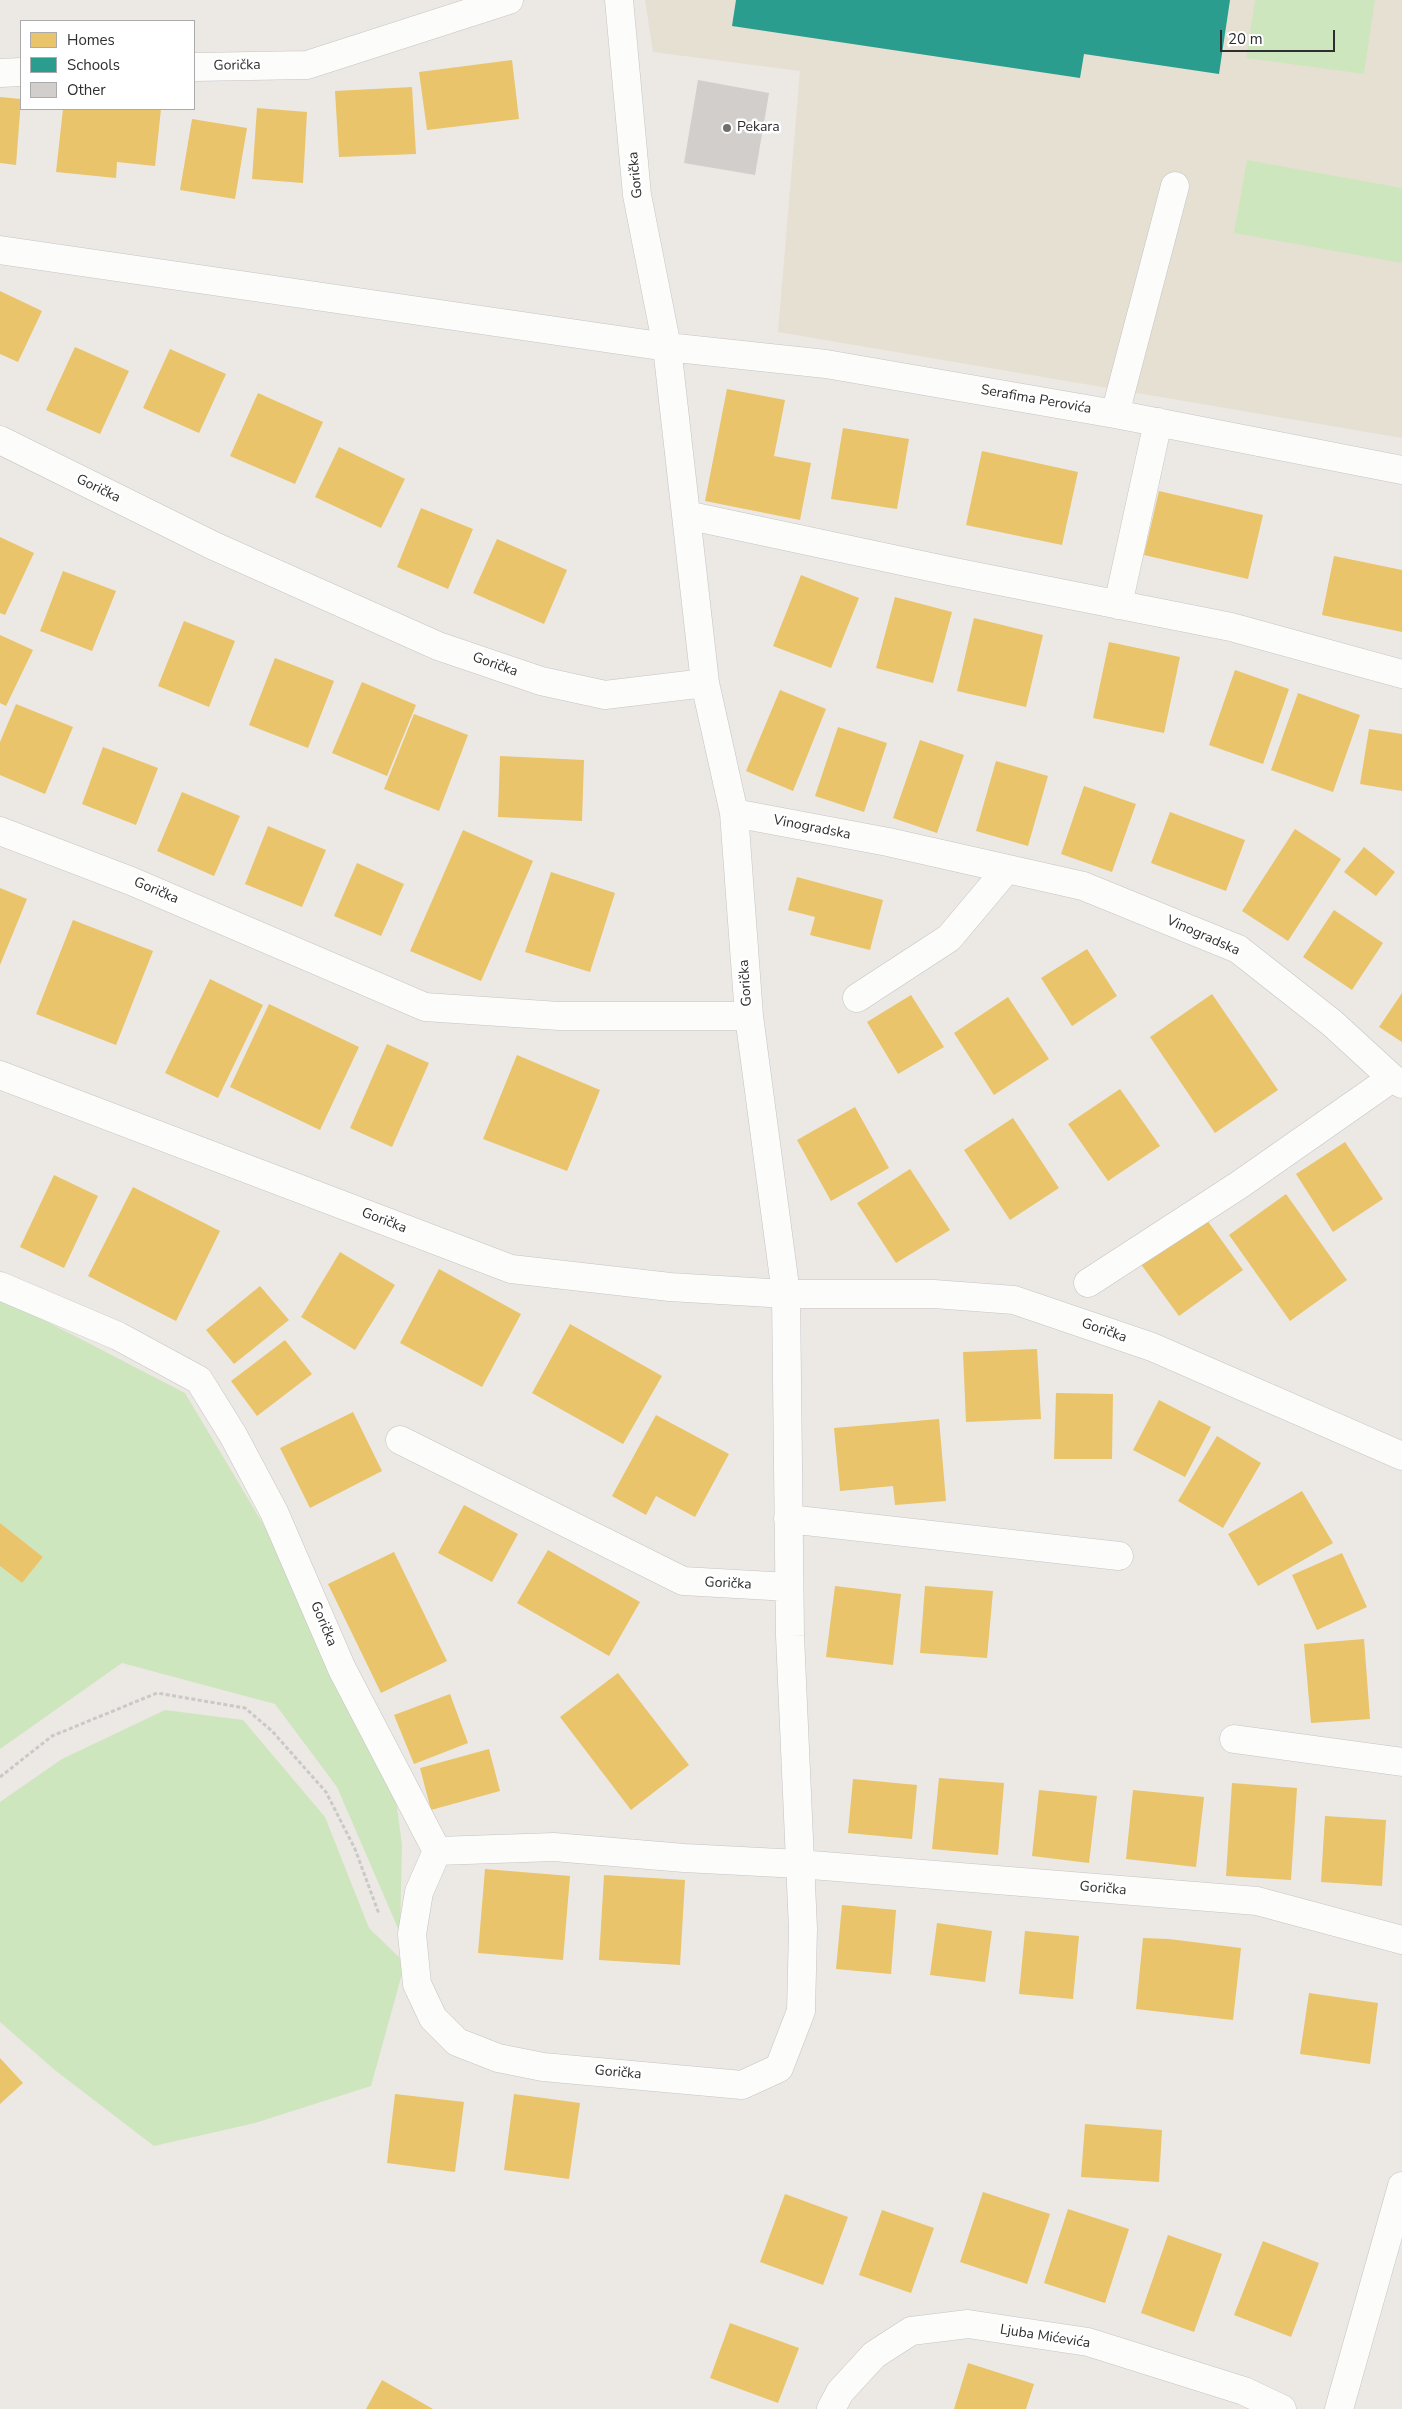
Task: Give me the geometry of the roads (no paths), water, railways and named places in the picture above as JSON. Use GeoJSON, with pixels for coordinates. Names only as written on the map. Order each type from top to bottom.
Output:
{"type":"FeatureCollection","features":[{"type":"Feature","properties":{"kind":"street","name":"Gorička"},"geometry":{"type":"LineString","coordinates":[[195,67],[307,65],[509,0]]}},
{"type":"Feature","properties":{"kind":"street","name":"Gorička"},"geometry":{"type":"LineString","coordinates":[[437,1851],[419,1892],[412,1934],[417,1984],[433,2018],[457,2042],[498,2058],[543,2067],[742,2085],[779,2068],[801,2011],[803,1929],[789,1587],[786,1294],[749,1016],[734,813],[705,684],[667,347],[637,195],[619,0]]}},
{"type":"Feature","properties":{"kind":"street"},"geometry":{"type":"LineString","coordinates":[[0,74],[20,72]]}},
{"type":"Feature","properties":{"kind":"street"},"geometry":{"type":"LineString","coordinates":[[1115,414],[1175,186]]}},
{"type":"Feature","properties":{"kind":"street"},"geometry":{"type":"LineString","coordinates":[[0,250],[667,347]]}},
{"type":"Feature","properties":{"kind":"street","name":"Serafima Perovića"},"geometry":{"type":"LineString","coordinates":[[667,347],[826,364],[1115,414],[1402,470]]}},
{"type":"Feature","properties":{"kind":"street"},"geometry":{"type":"LineString","coordinates":[[1118,605],[1158,422]]}},
{"type":"Feature","properties":{"kind":"street","name":"Gorička"},"geometry":{"type":"LineString","coordinates":[[0,440],[214,546],[438,646],[541,681],[605,695],[705,684]]}},
{"type":"Feature","properties":{"kind":"street"},"geometry":{"type":"LineString","coordinates":[[686,515],[1231,627],[1402,674]]}},
{"type":"Feature","properties":{"kind":"street","name":"Vinogradska"},"geometry":{"type":"LineString","coordinates":[[734,813],[888,842],[1083,886],[1238,949],[1332,1023],[1397,1081],[1088,1283]]}},
{"type":"Feature","properties":{"kind":"street","name":"Gorička"},"geometry":{"type":"LineString","coordinates":[[0,832],[131,881],[425,1007],[559,1016],[749,1016]]}},
{"type":"Feature","properties":{"kind":"street"},"geometry":{"type":"LineString","coordinates":[[857,998],[949,938],[1007,869]]}},
{"type":"Feature","properties":{"kind":"street","name":"Gorička"},"geometry":{"type":"LineString","coordinates":[[0,1075],[511,1269],[670,1287],[786,1294],[934,1294],[1014,1300],[1152,1347],[1402,1456]]}},
{"type":"Feature","properties":{"kind":"street","name":"Gorička"},"geometry":{"type":"LineString","coordinates":[[0,1286],[118,1336],[199,1380],[233,1435],[274,1512],[342,1668],[437,1851]]}},
{"type":"Feature","properties":{"kind":"street","name":"Gorička"},"geometry":{"type":"LineString","coordinates":[[400,1440],[683,1581],[789,1587]]}},
{"type":"Feature","properties":{"kind":"street"},"geometry":{"type":"LineString","coordinates":[[788,1519],[1119,1556]]}},
{"type":"Feature","properties":{"kind":"street"},"geometry":{"type":"LineString","coordinates":[[1234,1739],[1402,1762]]}},
{"type":"Feature","properties":{"kind":"street","name":"Gorička"},"geometry":{"type":"LineString","coordinates":[[437,1851],[554,1847],[684,1858],[800,1864],[1257,1901],[1402,1940]]}},
{"type":"Feature","properties":{"kind":"street"},"geometry":{"type":"LineString","coordinates":[[1339,2409],[1402,2186]]}},
{"type":"Feature","properties":{"kind":"street","name":"Ljuba Mićevića"},"geometry":{"type":"LineString","coordinates":[[831,2409],[840,2392],[874,2355],[911,2331],[968,2324],[1088,2342],[1244,2391],[1282,2409]]}},
{"type":"Feature","properties":{"kind":"place","name":"Pekara"},"geometry":{"type":"Point","coordinates":[727,128]}}]}
